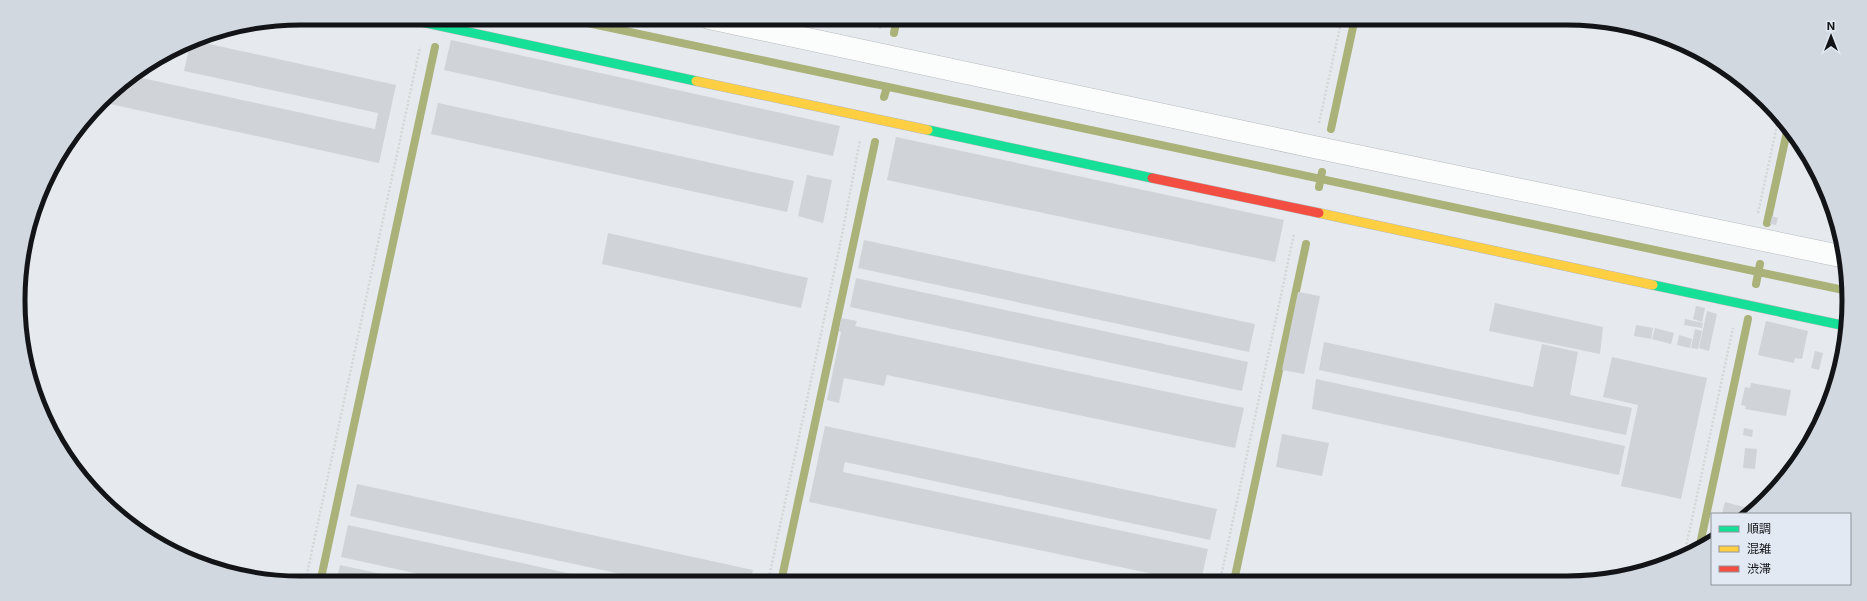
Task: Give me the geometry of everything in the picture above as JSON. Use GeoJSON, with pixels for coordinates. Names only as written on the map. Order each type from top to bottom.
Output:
{"type":"FeatureCollection","features":[{"type":"Feature","properties":{"kind":"street"},"geometry":{"type":"LineString","coordinates":[[434,25],[1841,325]]}},
{"type":"Feature","properties":{"kind":"street"},"geometry":{"type":"LineString","coordinates":[[742,25],[1752,239],[1838,255]]}},
{"type":"Feature","properties":{"kind":"path"},"geometry":{"type":"LineString","coordinates":[[306,576],[425,25]]}},
{"type":"Feature","properties":{"kind":"path"},"geometry":{"type":"LineString","coordinates":[[1314,147],[1340,25]]}},
{"type":"Feature","properties":{"kind":"path"},"geometry":{"type":"LineString","coordinates":[[769,576],[841,240],[865,118]]}},
{"type":"Feature","properties":{"kind":"path"},"geometry":{"type":"LineString","coordinates":[[1752,239],[1777,123]]}},
{"type":"Feature","properties":{"kind":"path"},"geometry":{"type":"LineString","coordinates":[[1221,576],[1299,209]]}},
{"type":"Feature","properties":{"kind":"path"},"geometry":{"type":"LineString","coordinates":[[1685,549],[1738,303]]}},
{"type":"Feature","properties":{"kind":"building"},"geometry":{"type":"Polygon","coordinates":[[[451,40],[840,126],[833,156],[444,70],[451,40]]]}},
{"type":"Feature","properties":{"kind":"building"},"geometry":{"type":"Polygon","coordinates":[[[204,43],[396,85],[379,163],[108,104],[139,77],[375,129],[378,113],[184,71],[189,49],[204,43]]]}},
{"type":"Feature","properties":{"kind":"building"},"geometry":{"type":"Polygon","coordinates":[[[438,103],[794,181],[787,212],[431,134],[438,103]]]}},
{"type":"Feature","properties":{"kind":"building"},"geometry":{"type":"Polygon","coordinates":[[[896,137],[1284,220],[1275,262],[887,180],[896,137]]]}},
{"type":"Feature","properties":{"kind":"building"},"geometry":{"type":"Polygon","coordinates":[[[807,175],[832,180],[823,223],[798,216],[807,175]]]}},
{"type":"Feature","properties":{"kind":"building"},"geometry":{"type":"Polygon","coordinates":[[[1772,216],[1778,218],[1776,225],[1770,224],[1772,216]]]}},
{"type":"Feature","properties":{"kind":"building"},"geometry":{"type":"Polygon","coordinates":[[[608,233],[808,278],[801,308],[602,264],[608,233]]]}},
{"type":"Feature","properties":{"kind":"building"},"geometry":{"type":"Polygon","coordinates":[[[864,240],[1255,324],[1249,352],[858,268],[864,240]]]}},
{"type":"Feature","properties":{"kind":"building"},"geometry":{"type":"Polygon","coordinates":[[[856,278],[1248,362],[1242,391],[850,307],[856,278]]]}},
{"type":"Feature","properties":{"kind":"building"},"geometry":{"type":"Polygon","coordinates":[[[1298,292],[1320,296],[1304,374],[1282,370],[1298,292]]]}},
{"type":"Feature","properties":{"kind":"building"},"geometry":{"type":"Polygon","coordinates":[[[1495,303],[1603,327],[1600,354],[1489,331],[1495,303]]]}},
{"type":"Feature","properties":{"kind":"building"},"geometry":{"type":"Polygon","coordinates":[[[1696,306],[1705,308],[1702,322],[1693,319],[1696,306]]]}},
{"type":"Feature","properties":{"kind":"building"},"geometry":{"type":"Polygon","coordinates":[[[1707,311],[1717,314],[1709,351],[1699,348],[1707,311]]]}},
{"type":"Feature","properties":{"kind":"building"},"geometry":{"type":"Polygon","coordinates":[[[841,318],[857,321],[855,326],[1244,408],[1235,448],[887,375],[884,386],[844,378],[839,403],[827,400],[841,332],[839,331],[841,318]]]}},
{"type":"Feature","properties":{"kind":"building"},"geometry":{"type":"Polygon","coordinates":[[[1685,319],[1703,323],[1702,328],[1684,325],[1685,319]]]}},
{"type":"Feature","properties":{"kind":"building"},"geometry":{"type":"Polygon","coordinates":[[[1766,321],[1808,331],[1802,359],[1795,358],[1794,363],[1758,355],[1766,321]]]}},
{"type":"Feature","properties":{"kind":"building"},"geometry":{"type":"Polygon","coordinates":[[[1636,325],[1653,328],[1651,339],[1634,336],[1636,325]]]}},
{"type":"Feature","properties":{"kind":"building"},"geometry":{"type":"Polygon","coordinates":[[[1655,328],[1674,333],[1671,344],[1652,339],[1655,328]]]}},
{"type":"Feature","properties":{"kind":"building"},"geometry":{"type":"Polygon","coordinates":[[[1695,329],[1702,331],[1698,349],[1691,348],[1695,329]]]}},
{"type":"Feature","properties":{"kind":"building"},"geometry":{"type":"Polygon","coordinates":[[[1679,335],[1692,339],[1690,348],[1677,345],[1679,335]]]}},
{"type":"Feature","properties":{"kind":"building"},"geometry":{"type":"Polygon","coordinates":[[[1324,342],[1533,387],[1542,344],[1578,352],[1570,395],[1632,408],[1626,435],[1319,370],[1324,342]]]}},
{"type":"Feature","properties":{"kind":"building"},"geometry":{"type":"Polygon","coordinates":[[[1815,351],[1823,353],[1819,370],[1811,368],[1815,351]]]}},
{"type":"Feature","properties":{"kind":"building"},"geometry":{"type":"Polygon","coordinates":[[[1612,357],[1707,378],[1681,499],[1621,486],[1638,405],[1603,397],[1612,357]]]}},
{"type":"Feature","properties":{"kind":"building"},"geometry":{"type":"Polygon","coordinates":[[[1316,379],[1625,446],[1619,475],[1312,409],[1316,379]]]}},
{"type":"Feature","properties":{"kind":"building"},"geometry":{"type":"Polygon","coordinates":[[[1751,383],[1791,390],[1786,416],[1745,409],[1746,406],[1741,405],[1745,387],[1750,388],[1751,383]]]}},
{"type":"Feature","properties":{"kind":"building"},"geometry":{"type":"Polygon","coordinates":[[[825,426],[1217,509],[1210,540],[845,462],[843,472],[1208,549],[1202,576],[1163,576],[809,502],[825,426]]]}},
{"type":"Feature","properties":{"kind":"building"},"geometry":{"type":"Polygon","coordinates":[[[1744,428],[1753,430],[1752,437],[1743,435],[1744,428]]]}},
{"type":"Feature","properties":{"kind":"building"},"geometry":{"type":"Polygon","coordinates":[[[1282,434],[1329,443],[1322,476],[1276,467],[1282,434]]]}},
{"type":"Feature","properties":{"kind":"building"},"geometry":{"type":"Polygon","coordinates":[[[1745,448],[1757,449],[1755,469],[1743,468],[1745,448]]]}},
{"type":"Feature","properties":{"kind":"building"},"geometry":{"type":"Polygon","coordinates":[[[357,484],[753,570],[752,576],[630,576],[350,516],[357,484]]]}},
{"type":"Feature","properties":{"kind":"building"},"geometry":{"type":"Polygon","coordinates":[[[1725,502],[1748,508],[1742,513],[1722,513],[1725,502]]]}},
{"type":"Feature","properties":{"kind":"building"},"geometry":{"type":"Polygon","coordinates":[[[348,525],[581,576],[428,576],[341,557],[348,525]]]}},
{"type":"Feature","properties":{"kind":"building"},"geometry":{"type":"Polygon","coordinates":[[[340,565],[391,576],[338,576],[340,565]]]}},
{"type":"Feature","properties":{"kind":"waterway"},"geometry":{"type":"LineString","coordinates":[[597,25],[1841,290]]}},
{"type":"Feature","properties":{"kind":"waterway"},"geometry":{"type":"LineString","coordinates":[[894,33],[896,25]]}},
{"type":"Feature","properties":{"kind":"waterway"},"geometry":{"type":"LineString","coordinates":[[1331,129],[1353,25]]}},
{"type":"Feature","properties":{"kind":"waterway"},"geometry":{"type":"LineString","coordinates":[[322,576],[435,47]]}},
{"type":"Feature","properties":{"kind":"waterway"},"geometry":{"type":"LineString","coordinates":[[884,97],[887,87]]}},
{"type":"Feature","properties":{"kind":"waterway"},"geometry":{"type":"LineString","coordinates":[[1767,223],[1786,135]]}},
{"type":"Feature","properties":{"kind":"waterway"},"geometry":{"type":"LineString","coordinates":[[782,576],[875,142]]}},
{"type":"Feature","properties":{"kind":"waterway"},"geometry":{"type":"LineString","coordinates":[[1319,187],[1322,172]]}},
{"type":"Feature","properties":{"kind":"waterway"},"geometry":{"type":"LineString","coordinates":[[1235,576],[1306,244]]}},
{"type":"Feature","properties":{"kind":"waterway"},"geometry":{"type":"LineString","coordinates":[[1756,284],[1760,264]]}},
{"type":"Feature","properties":{"kind":"waterway"},"geometry":{"type":"LineString","coordinates":[[1701,541],[1748,319]]}},
{"type":"Feature","properties":{"kind":"traffic: fast"},"geometry":{"type":"LineString","coordinates":[[436,25],[696,81]]}},
{"type":"Feature","properties":{"kind":"traffic: fast"},"geometry":{"type":"LineString","coordinates":[[928,130],[1152,178]]}},
{"type":"Feature","properties":{"kind":"traffic: fast"},"geometry":{"type":"LineString","coordinates":[[1653,285],[1841,325]]}},
{"type":"Feature","properties":{"kind":"traffic: slow"},"geometry":{"type":"LineString","coordinates":[[696,81],[928,130]]}},
{"type":"Feature","properties":{"kind":"traffic: slow"},"geometry":{"type":"LineString","coordinates":[[1319,213],[1653,285]]}},
{"type":"Feature","properties":{"kind":"traffic: jam"},"geometry":{"type":"LineString","coordinates":[[1152,178],[1319,213]]}}]}
